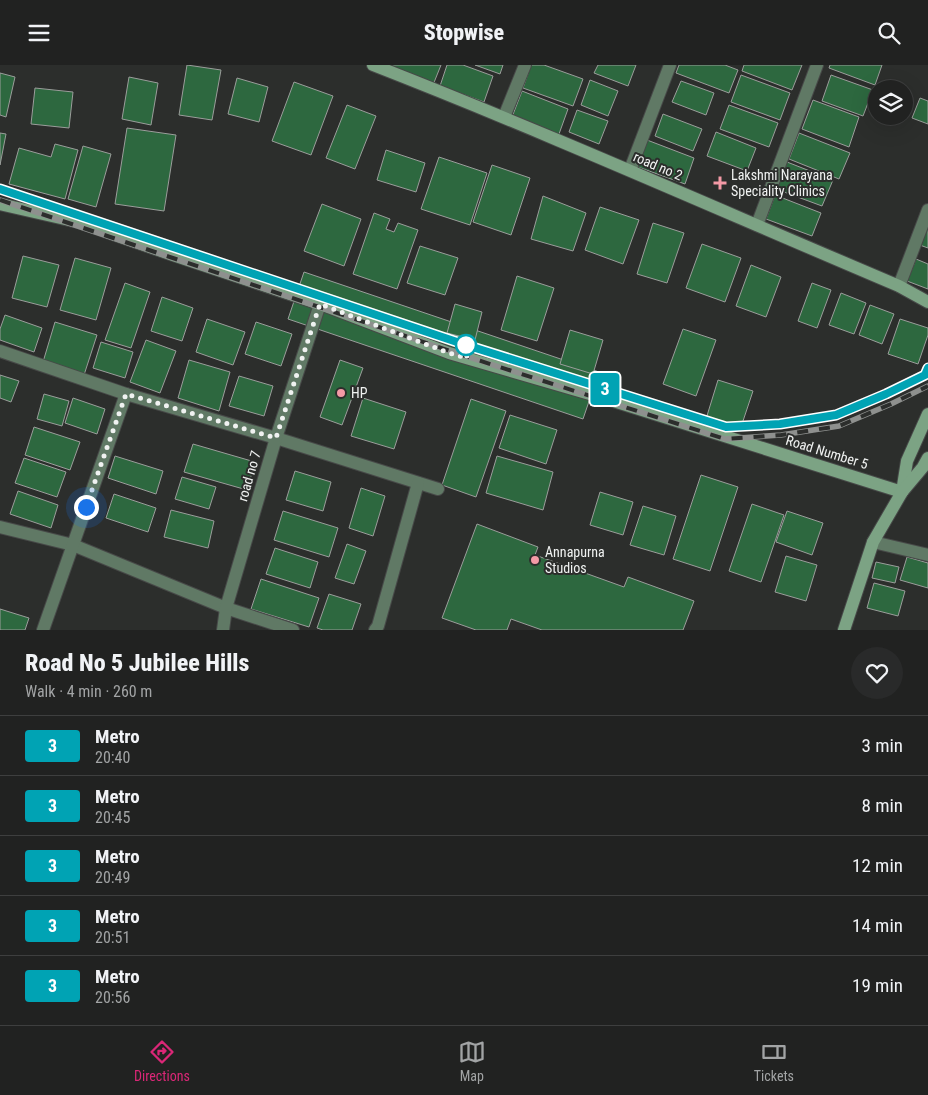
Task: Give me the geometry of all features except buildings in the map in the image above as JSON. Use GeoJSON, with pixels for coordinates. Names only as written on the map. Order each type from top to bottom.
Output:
{"type":"FeatureCollection","features":[{"type":"Feature","properties":{"kind":"main road","name":"road no 2"},"geometry":{"type":"LineString","coordinates":[[377,66],[630,170],[899,286],[928,302]]}},
{"type":"Feature","properties":{"kind":"main road","name":"Road Number 5"},"geometry":{"type":"LineString","coordinates":[[0,204],[78,222],[320,304],[449,353],[607,399],[902,492]]}},
{"type":"Feature","properties":{"kind":"main road"},"geometry":{"type":"LineString","coordinates":[[902,492],[908,461],[928,414]]}},
{"type":"Feature","properties":{"kind":"main road"},"geometry":{"type":"LineString","coordinates":[[844,630],[873,542],[902,492],[924,467],[928,458]]}},
{"type":"Feature","properties":{"kind":"street"},"geometry":{"type":"LineString","coordinates":[[504,117],[525,65]]}},
{"type":"Feature","properties":{"kind":"street"},"geometry":{"type":"LineString","coordinates":[[630,170],[670,65]]}},
{"type":"Feature","properties":{"kind":"street"},"geometry":{"type":"LineString","coordinates":[[757,225],[817,65]]}},
{"type":"Feature","properties":{"kind":"street"},"geometry":{"type":"LineString","coordinates":[[899,286],[928,210]]}},
{"type":"Feature","properties":{"kind":"street","name":"road no 7"},"geometry":{"type":"LineString","coordinates":[[222,630],[226,608],[276,438],[320,304]]}},
{"type":"Feature","properties":{"kind":"street"},"geometry":{"type":"LineString","coordinates":[[0,351],[126,394],[276,438],[438,489]]}},
{"type":"Feature","properties":{"kind":"street"},"geometry":{"type":"LineString","coordinates":[[43,630],[126,394]]}},
{"type":"Feature","properties":{"kind":"street"},"geometry":{"type":"LineString","coordinates":[[375,630],[378,626],[418,483]]}},
{"type":"Feature","properties":{"kind":"street"},"geometry":{"type":"LineString","coordinates":[[0,527],[73,545],[226,608],[293,630]]}},
{"type":"Feature","properties":{"kind":"street"},"geometry":{"type":"LineString","coordinates":[[873,542],[928,555]]}},
{"type":"Feature","properties":{"kind":"railway"},"geometry":{"type":"LineString","coordinates":[[0,189],[466,345],[726,427],[780,424],[836,415],[925,375],[928,368]]}},
{"type":"Feature","properties":{"kind":"railway"},"geometry":{"type":"LineString","coordinates":[[0,200],[462,355],[725,439],[781,435],[839,426],[928,386]]}},
{"type":"Feature","properties":{"kind":"metro line","name":"3"},"geometry":{"type":"LineString","coordinates":[[0,189],[466,345],[726,427],[780,424],[836,415],[925,375],[928,368]]}},
{"type":"Feature","properties":{"kind":"place","name":"Lakshmi Narayana Speciality Clinics"},"geometry":{"type":"Point","coordinates":[720,183]}},
{"type":"Feature","properties":{"kind":"place","name":"HP"},"geometry":{"type":"Point","coordinates":[341,393]}},
{"type":"Feature","properties":{"kind":"place","name":"Annapurna Studios"},"geometry":{"type":"Point","coordinates":[535,560]}},
{"type":"Feature","properties":{"kind":"route"},"geometry":{"type":"LineString","coordinates":[[86,507],[126,394],[276,438],[320,304],[449,353],[467,358],[466,345]]}}]}
